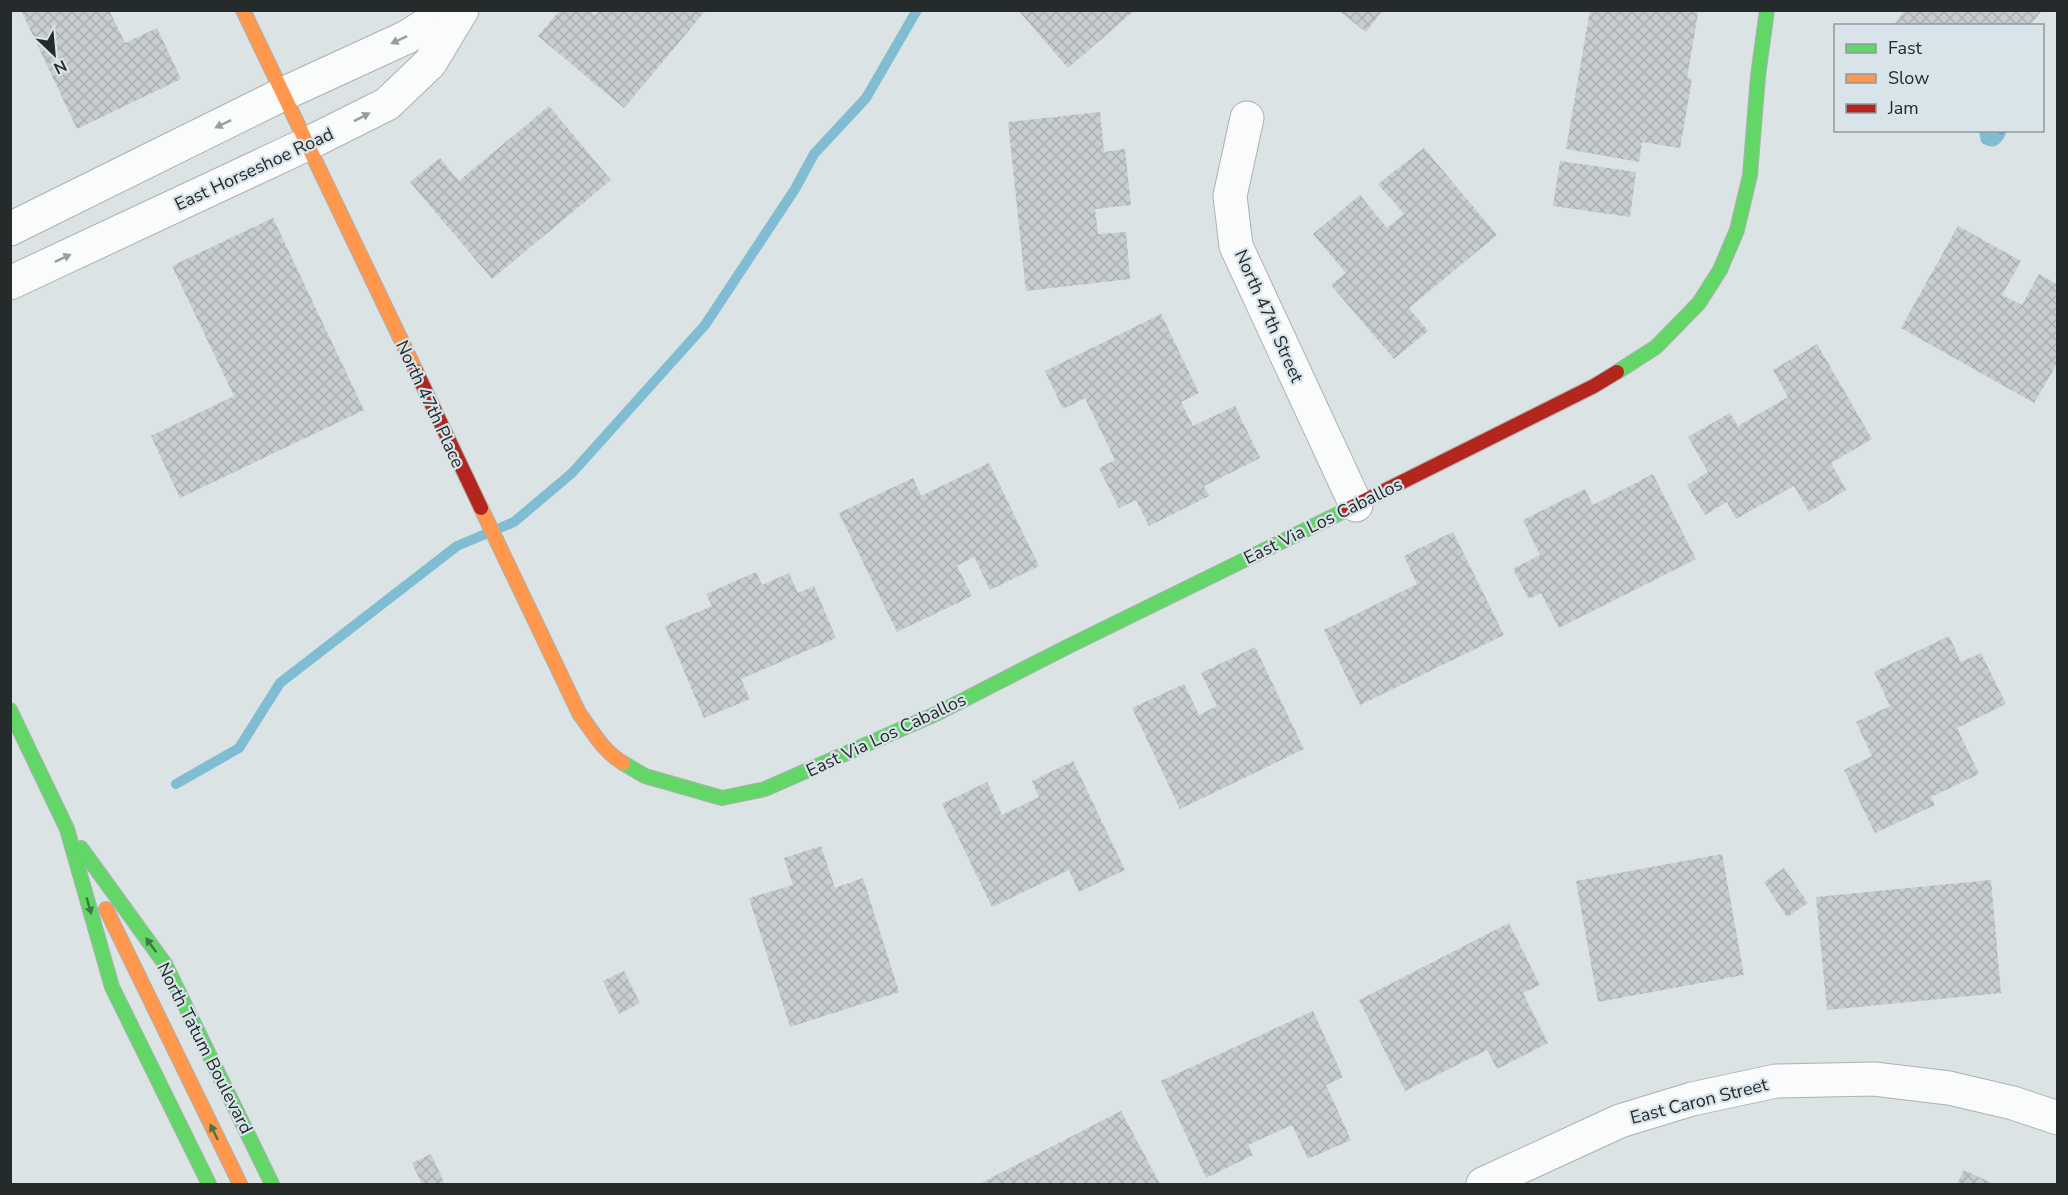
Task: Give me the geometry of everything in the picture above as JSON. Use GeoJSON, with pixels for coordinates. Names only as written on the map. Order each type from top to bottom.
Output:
{"type":"FeatureCollection","features":[{"type":"Feature","properties":{"kind":"street","name":"North 47th Place"},"geometry":{"type":"LineString","coordinates":[[243,10],[579,713],[590,731],[615,758],[645,776]]}},
{"type":"Feature","properties":{"kind":"street"},"geometry":{"type":"LineString","coordinates":[[10,229],[283,94],[407,37],[449,10]]}},
{"type":"Feature","properties":{"kind":"street","name":"East Horseshoe Road"},"geometry":{"type":"LineString","coordinates":[[10,283],[307,144],[387,104],[430,63],[462,10]]}},
{"type":"Feature","properties":{"kind":"street","name":"East Via Los Caballos"},"geometry":{"type":"LineString","coordinates":[[645,776],[722,798],[765,789],[938,713],[1594,386],[1656,347],[1700,303],[1720,270],[1737,230],[1750,175],[1758,76],[1767,10]]}},
{"type":"Feature","properties":{"kind":"street","name":"North 47th Street"},"geometry":{"type":"LineString","coordinates":[[1247,118],[1230,196],[1236,246],[1356,505]]}},
{"type":"Feature","properties":{"kind":"street"},"geometry":{"type":"LineString","coordinates":[[78,195],[100,241]]}},
{"type":"Feature","properties":{"kind":"street","name":"North Tatum Boulevard"},"geometry":{"type":"LineString","coordinates":[[10,710],[67,829],[112,987],[209,1185]]}},
{"type":"Feature","properties":{"kind":"street"},"geometry":{"type":"LineString","coordinates":[[67,829],[240,1185]]}},
{"type":"Feature","properties":{"kind":"street","name":"North Tatum Boulevard"},"geometry":{"type":"LineString","coordinates":[[67,829],[165,964],[272,1185]]}},
{"type":"Feature","properties":{"kind":"street","name":"East Caron Street"},"geometry":{"type":"LineString","coordinates":[[1483,1185],[1620,1121],[1692,1099],[1776,1081],[1874,1079],[1949,1088],[2055,1111]]}},
{"type":"Feature","properties":{"kind":"water"},"geometry":{"type":"Polygon","coordinates":[[[1979,132],[2007,132],[2003,140],[1997,145],[1990,146],[1981,142],[1979,132]]]}},
{"type":"Feature","properties":{"kind":"building"},"geometry":{"type":"Polygon","coordinates":[[[21,10],[109,10],[125,43],[157,28],[181,79],[77,129],[21,10]]]}},
{"type":"Feature","properties":{"kind":"building"},"geometry":{"type":"Polygon","coordinates":[[[560,10],[589,10],[595,15],[599,10],[706,10],[624,108],[538,36],[560,10]]]}},
{"type":"Feature","properties":{"kind":"building"},"geometry":{"type":"Polygon","coordinates":[[[1018,10],[1135,10],[1068,68],[1018,10]]]}},
{"type":"Feature","properties":{"kind":"building"},"geometry":{"type":"Polygon","coordinates":[[[1338,10],[1383,10],[1366,32],[1338,10]]]}},
{"type":"Feature","properties":{"kind":"building"},"geometry":{"type":"Polygon","coordinates":[[[1590,10],[1685,10],[1698,13],[1687,78],[1692,79],[1680,148],[1642,142],[1639,162],[1566,149],[1590,10]]]}},
{"type":"Feature","properties":{"kind":"building"},"geometry":{"type":"Polygon","coordinates":[[[1905,10],[2042,10],[2032,24],[1894,24],[1905,10]]]}},
{"type":"Feature","properties":{"kind":"building"},"geometry":{"type":"Polygon","coordinates":[[[549,106],[611,180],[492,279],[410,182],[440,158],[459,181],[549,106]]]}},
{"type":"Feature","properties":{"kind":"building"},"geometry":{"type":"Polygon","coordinates":[[[1100,112],[1104,152],[1125,149],[1131,205],[1095,209],[1098,234],[1126,232],[1130,279],[1026,291],[1008,122],[1100,112]]]}},
{"type":"Feature","properties":{"kind":"building"},"geometry":{"type":"Polygon","coordinates":[[[1424,148],[1497,235],[1409,308],[1428,331],[1394,359],[1331,285],[1346,273],[1313,234],[1360,195],[1387,228],[1404,214],[1378,184],[1424,148]]]}},
{"type":"Feature","properties":{"kind":"building"},"geometry":{"type":"Polygon","coordinates":[[[1560,161],[1636,172],[1630,217],[1553,206],[1560,161]]]}},
{"type":"Feature","properties":{"kind":"building"},"geometry":{"type":"Polygon","coordinates":[[[273,218],[364,410],[180,498],[151,436],[234,396],[172,266],[273,218]]]}},
{"type":"Feature","properties":{"kind":"building"},"geometry":{"type":"Polygon","coordinates":[[[1958,226],[2021,261],[2002,295],[2022,305],[2039,274],[2058,285],[2058,362],[2034,403],[1901,328],[1958,226]]]}},
{"type":"Feature","properties":{"kind":"building"},"geometry":{"type":"Polygon","coordinates":[[[1161,314],[1199,393],[1181,402],[1193,426],[1235,406],[1260,458],[1204,486],[1209,496],[1149,526],[1136,500],[1119,508],[1099,468],[1115,460],[1085,398],[1063,409],[1045,371],[1161,314]]]}},
{"type":"Feature","properties":{"kind":"building"},"geometry":{"type":"Polygon","coordinates":[[[1817,344],[1872,439],[1831,463],[1846,490],[1809,512],[1794,486],[1736,519],[1727,502],[1705,515],[1687,485],[1708,472],[1688,437],[1730,413],[1738,426],[1788,397],[1773,370],[1817,344]]]}},
{"type":"Feature","properties":{"kind":"building"},"geometry":{"type":"Polygon","coordinates":[[[989,463],[1039,566],[990,590],[974,557],[957,566],[972,596],[897,632],[839,513],[913,478],[921,496],[989,463]]]}},
{"type":"Feature","properties":{"kind":"building"},"geometry":{"type":"Polygon","coordinates":[[[1653,474],[1696,559],[1559,628],[1541,593],[1529,599],[1513,569],[1540,555],[1523,520],[1585,489],[1593,505],[1653,474]]]}},
{"type":"Feature","properties":{"kind":"building"},"geometry":{"type":"Polygon","coordinates":[[[1453,532],[1504,635],[1360,705],[1324,630],[1417,584],[1404,556],[1453,532]]]}},
{"type":"Feature","properties":{"kind":"building"},"geometry":{"type":"Polygon","coordinates":[[[756,572],[762,585],[789,573],[798,593],[814,586],[836,638],[741,679],[750,699],[704,718],[665,626],[712,606],[706,594],[756,572]]]}},
{"type":"Feature","properties":{"kind":"building"},"geometry":{"type":"Polygon","coordinates":[[[1949,636],[1961,662],[1981,653],[2006,704],[1957,728],[1979,774],[1931,797],[1935,805],[1875,833],[1844,770],[1872,756],[1856,722],[1890,706],[1874,672],[1949,636]]]}},
{"type":"Feature","properties":{"kind":"building"},"geometry":{"type":"Polygon","coordinates":[[[1255,647],[1304,749],[1180,809],[1132,708],[1184,684],[1199,715],[1217,706],[1201,673],[1255,647]]]}},
{"type":"Feature","properties":{"kind":"building"},"geometry":{"type":"Polygon","coordinates":[[[1073,761],[1125,870],[1079,892],[1069,870],[992,907],[942,804],[987,782],[1002,815],[1039,797],[1032,781],[1073,761]]]}},
{"type":"Feature","properties":{"kind":"building"},"geometry":{"type":"Polygon","coordinates":[[[821,846],[835,888],[863,878],[899,992],[790,1027],[749,898],[793,885],[784,858],[821,846]]]}},
{"type":"Feature","properties":{"kind":"building"},"geometry":{"type":"Polygon","coordinates":[[[1722,854],[1744,975],[1598,1002],[1576,881],[1722,854]]]}},
{"type":"Feature","properties":{"kind":"building"},"geometry":{"type":"Polygon","coordinates":[[[1784,868],[1808,903],[1787,917],[1764,882],[1784,868]]]}},
{"type":"Feature","properties":{"kind":"building"},"geometry":{"type":"Polygon","coordinates":[[[1991,880],[2001,993],[1827,1010],[1816,897],[1991,880]]]}},
{"type":"Feature","properties":{"kind":"building"},"geometry":{"type":"Polygon","coordinates":[[[1509,923],[1540,985],[1523,993],[1548,1043],[1497,1069],[1487,1050],[1405,1091],[1359,1000],[1509,923]]]}},
{"type":"Feature","properties":{"kind":"building"},"geometry":{"type":"Polygon","coordinates":[[[624,971],[640,1003],[619,1014],[603,981],[624,971]]]}},
{"type":"Feature","properties":{"kind":"building"},"geometry":{"type":"Polygon","coordinates":[[[1313,1011],[1343,1077],[1326,1085],[1351,1140],[1308,1159],[1292,1125],[1248,1145],[1253,1155],[1206,1178],[1161,1081],[1313,1011]]]}},
{"type":"Feature","properties":{"kind":"building"},"geometry":{"type":"Polygon","coordinates":[[[1121,1111],[1160,1184],[979,1184],[1121,1111]]]}},
{"type":"Feature","properties":{"kind":"building"},"geometry":{"type":"Polygon","coordinates":[[[431,1154],[444,1182],[422,1184],[412,1163],[431,1154]]]}},
{"type":"Feature","properties":{"kind":"building"},"geometry":{"type":"Polygon","coordinates":[[[1964,1170],[1994,1184],[1957,1184],[1964,1170]]]}},
{"type":"Feature","properties":{"kind":"waterway"},"geometry":{"type":"LineString","coordinates":[[176,784],[239,748],[280,683],[457,546],[514,522],[572,473],[705,325],[795,189],[814,154],[866,98],[917,10]]}},
{"type":"Feature","properties":{"kind":"traffic: fast"},"geometry":{"type":"LineString","coordinates":[[1617,372],[1656,347],[1699,303],[1720,270],[1737,230],[1750,175],[1758,76],[1767,10]]}},
{"type":"Feature","properties":{"kind":"traffic: fast"},"geometry":{"type":"LineString","coordinates":[[623,763],[645,776],[722,798],[765,789],[938,713],[1348,509]]}},
{"type":"Feature","properties":{"kind":"traffic: fast"},"geometry":{"type":"LineString","coordinates":[[10,710],[67,829],[112,987],[209,1184]]}},
{"type":"Feature","properties":{"kind":"traffic: fast"},"geometry":{"type":"LineString","coordinates":[[81,848],[165,964],[272,1184]]}},
{"type":"Feature","properties":{"kind":"traffic: slow"},"geometry":{"type":"LineString","coordinates":[[243,10],[416,371]]}},
{"type":"Feature","properties":{"kind":"traffic: slow"},"geometry":{"type":"LineString","coordinates":[[481,508],[579,713],[604,747],[623,763]]}},
{"type":"Feature","properties":{"kind":"traffic: slow"},"geometry":{"type":"LineString","coordinates":[[106,909],[240,1184]]}},
{"type":"Feature","properties":{"kind":"traffic: jam"},"geometry":{"type":"LineString","coordinates":[[416,371],[481,508]]}},
{"type":"Feature","properties":{"kind":"traffic: jam"},"geometry":{"type":"LineString","coordinates":[[1348,509],[1594,386],[1617,372]]}}]}
